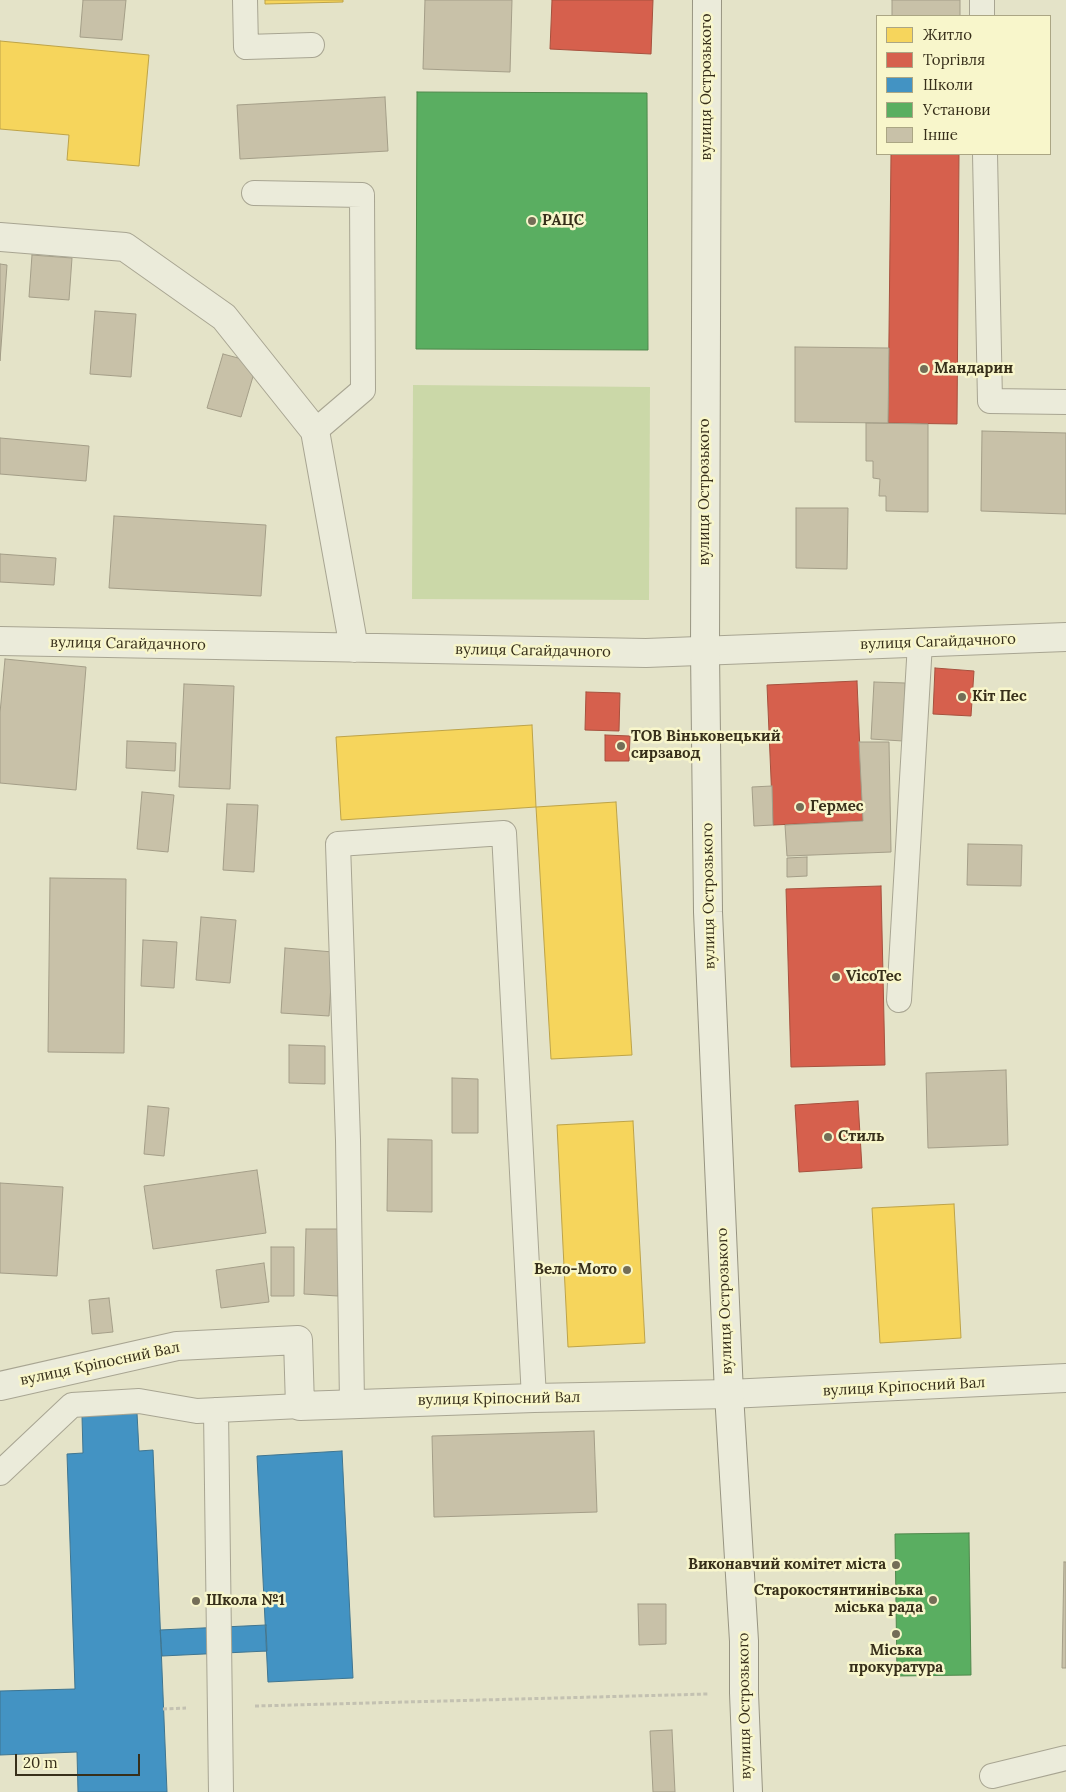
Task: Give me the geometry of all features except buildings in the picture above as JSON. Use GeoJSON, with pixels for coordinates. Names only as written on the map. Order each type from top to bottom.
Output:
{"type":"FeatureCollection","features":[{"type":"Feature","properties":{"kind":"street","name":"вулиця Острозького"},"geometry":{"type":"LineString","coordinates":[[707,0],[705,651],[708,912],[729,1394],[744,1641],[748,1792]]}},
{"type":"Feature","properties":{"kind":"street"},"geometry":{"type":"LineString","coordinates":[[0,237],[125,247],[224,317],[315,431],[354,648]]}},
{"type":"Feature","properties":{"kind":"street","name":"вулиця Сагайдачного"},"geometry":{"type":"LineString","coordinates":[[0,641],[646,653],[1066,637]]}},
{"type":"Feature","properties":{"kind":"street","name":"вулиця Кріпосний Вал"},"geometry":{"type":"LineString","coordinates":[[0,1386],[177,1346],[298,1340],[300,1406],[352,1403],[729,1394],[1066,1378]]}},
{"type":"Feature","properties":{"kind":"lane"},"geometry":{"type":"LineString","coordinates":[[245,0],[246,47],[312,45]]}},
{"type":"Feature","properties":{"kind":"lane"},"geometry":{"type":"LineString","coordinates":[[982,0],[982,15]]}},
{"type":"Feature","properties":{"kind":"lane"},"geometry":{"type":"LineString","coordinates":[[985,155],[990,402],[1066,402]]}},
{"type":"Feature","properties":{"kind":"lane"},"geometry":{"type":"LineString","coordinates":[[254,193],[362,195],[362,390],[315,431]]}},
{"type":"Feature","properties":{"kind":"lane"},"geometry":{"type":"LineString","coordinates":[[899,1000],[920,643]]}},
{"type":"Feature","properties":{"kind":"lane"},"geometry":{"type":"LineString","coordinates":[[352,1403],[348,1150],[338,844],[504,833],[534,1398]]}},
{"type":"Feature","properties":{"kind":"lane"},"geometry":{"type":"LineString","coordinates":[[0,1473],[72,1405],[139,1401],[197,1411],[300,1406]]}},
{"type":"Feature","properties":{"kind":"lane"},"geometry":{"type":"LineString","coordinates":[[216,1410],[221,1792]]}},
{"type":"Feature","properties":{"kind":"lane"},"geometry":{"type":"LineString","coordinates":[[992,1776],[1066,1758]]}},
{"type":"Feature","properties":{"kind":"path"},"geometry":{"type":"LineString","coordinates":[[163,1709],[744,1693]]}},
{"type":"Feature","properties":{"kind":"green space"},"geometry":{"type":"Polygon","coordinates":[[[413,385],[650,387],[649,600],[412,599],[413,385]]]}},
{"type":"Feature","properties":{"kind":"place","name":"РАЦС"},"geometry":{"type":"Point","coordinates":[532,221]}},
{"type":"Feature","properties":{"kind":"place","name":"Мандарин"},"geometry":{"type":"Point","coordinates":[924,369]}},
{"type":"Feature","properties":{"kind":"place","name":"Кіт Пес"},"geometry":{"type":"Point","coordinates":[962,697]}},
{"type":"Feature","properties":{"kind":"place","name":"ТОВ Віньковецький сирзавод"},"geometry":{"type":"Point","coordinates":[621,746]}},
{"type":"Feature","properties":{"kind":"place","name":"Гермес"},"geometry":{"type":"Point","coordinates":[800,807]}},
{"type":"Feature","properties":{"kind":"place","name":"VicoTec"},"geometry":{"type":"Point","coordinates":[836,977]}},
{"type":"Feature","properties":{"kind":"place","name":"Стиль"},"geometry":{"type":"Point","coordinates":[828,1137]}},
{"type":"Feature","properties":{"kind":"place","name":"Вело-Мото"},"geometry":{"type":"Point","coordinates":[627,1270]}},
{"type":"Feature","properties":{"kind":"place","name":"Виконавчий комітет міста"},"geometry":{"type":"Point","coordinates":[896,1565]}},
{"type":"Feature","properties":{"kind":"place","name":"Старокостянтинівська міська рада"},"geometry":{"type":"Point","coordinates":[933,1600]}},
{"type":"Feature","properties":{"kind":"place","name":"Школа №1"},"geometry":{"type":"Point","coordinates":[196,1601]}},
{"type":"Feature","properties":{"kind":"place","name":"Міська прокуратура"},"geometry":{"type":"Point","coordinates":[896,1634]}}]}
